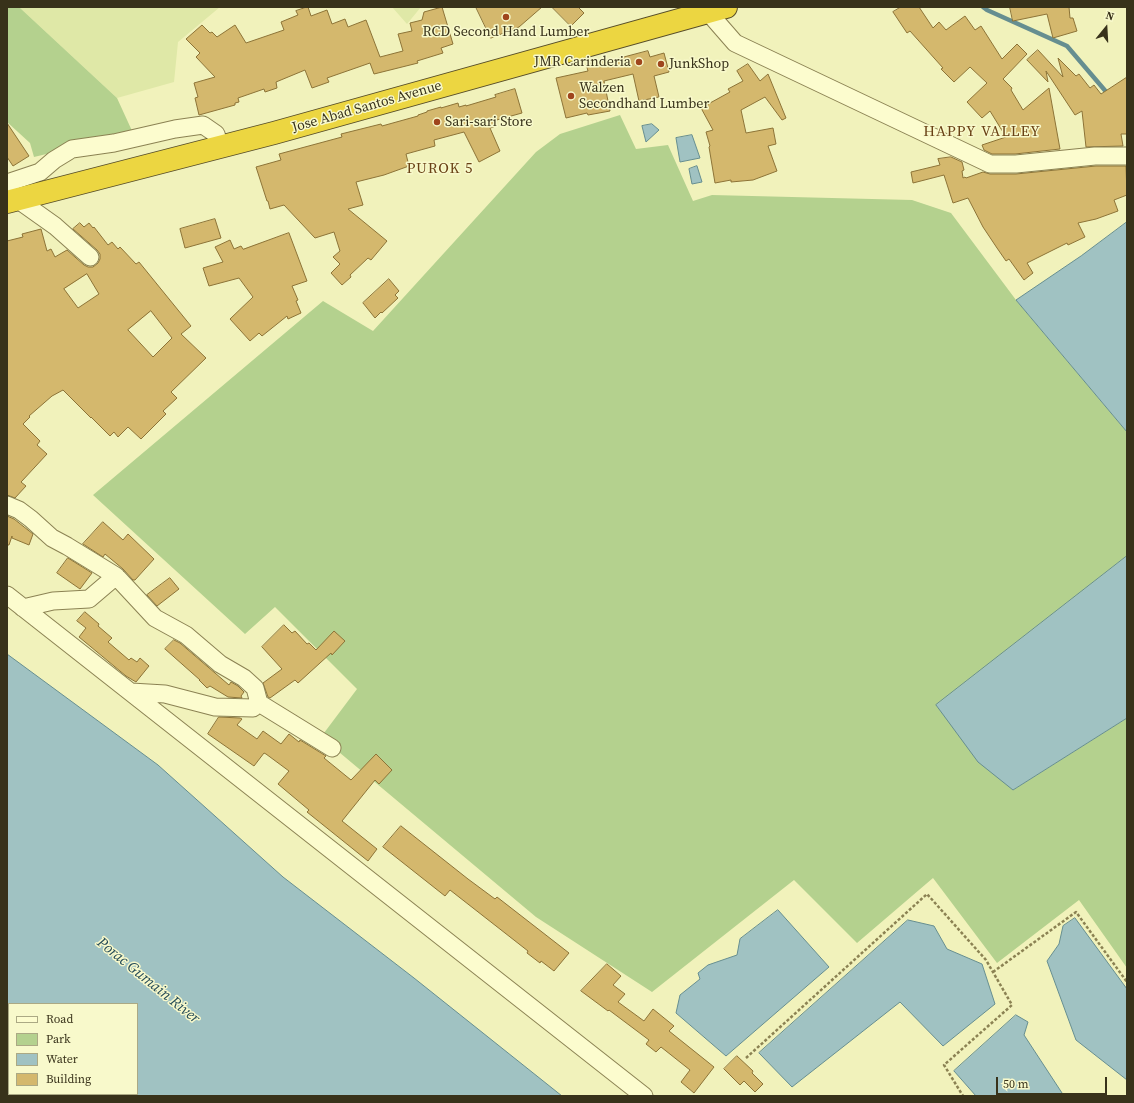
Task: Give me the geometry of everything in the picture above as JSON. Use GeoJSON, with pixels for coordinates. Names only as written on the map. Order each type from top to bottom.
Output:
{"type":"FeatureCollection","features":[{"type":"Feature","properties":{"kind":"highway","name":"Jose Abad Santos Avenue"},"geometry":{"type":"LineString","coordinates":[[10,195],[54,189],[85,182],[220,147],[717,10]]}},
{"type":"Feature","properties":{"kind":"street"},"geometry":{"type":"LineString","coordinates":[[717,10],[734,43],[990,164],[1016,164],[1095,156],[1127,156]]}},
{"type":"Feature","properties":{"kind":"street"},"geometry":{"type":"LineString","coordinates":[[90,257],[55,226],[10,195],[54,160],[72,149],[114,143],[175,129],[203,125],[216,134],[220,147]]}},
{"type":"Feature","properties":{"kind":"street"},"geometry":{"type":"LineString","coordinates":[[7,505],[25,514],[52,538],[116,576],[155,618],[186,635],[220,664],[244,678],[255,688],[259,703],[332,748]]}},
{"type":"Feature","properties":{"kind":"street"},"geometry":{"type":"LineString","coordinates":[[24,608],[53,601],[89,599],[116,576]]}},
{"type":"Feature","properties":{"kind":"street"},"geometry":{"type":"LineString","coordinates":[[7,595],[644,1096]]}},
{"type":"Feature","properties":{"kind":"street"},"geometry":{"type":"LineString","coordinates":[[131,692],[165,694],[215,707],[253,708],[259,703]]}},
{"type":"Feature","properties":{"kind":"path"},"geometry":{"type":"LineString","coordinates":[[746,1058],[927,894],[986,960],[1012,1005],[944,1066],[963,1096]]}},
{"type":"Feature","properties":{"kind":"path"},"geometry":{"type":"LineString","coordinates":[[993,972],[1076,912],[1127,982]]}},
{"type":"Feature","properties":{"kind":"green space"},"geometry":{"type":"Polygon","coordinates":[[[7,7],[19,7],[117,98],[133,133],[34,157],[30,143],[7,122],[7,7]]]}},
{"type":"Feature","properties":{"kind":"green space"},"geometry":{"type":"Polygon","coordinates":[[[19,7],[220,7],[178,42],[174,82],[117,98],[19,7]]]}},
{"type":"Feature","properties":{"kind":"green space"},"geometry":{"type":"Polygon","coordinates":[[[392,7],[421,7],[407,24],[392,7]]]}},
{"type":"Feature","properties":{"kind":"green space"},"geometry":{"type":"Polygon","coordinates":[[[620,115],[636,149],[668,145],[693,201],[712,195],[912,200],[951,213],[1016,300],[1127,432],[1127,556],[936,705],[1013,790],[1127,718],[1127,968],[1079,900],[997,963],[933,878],[857,943],[794,880],[652,992],[536,917],[321,737],[357,689],[275,607],[245,634],[93,495],[323,301],[373,331],[536,152],[560,134],[620,115]]]}},
{"type":"Feature","properties":{"kind":"water"},"geometry":{"type":"Polygon","coordinates":[[[652,124],[659,130],[646,142],[642,126],[652,124]]]}},
{"type":"Feature","properties":{"kind":"water"},"geometry":{"type":"Polygon","coordinates":[[[692,135],[700,158],[680,162],[676,138],[692,135]]]}},
{"type":"Feature","properties":{"kind":"water"},"geometry":{"type":"Polygon","coordinates":[[[697,166],[702,182],[692,184],[689,169],[697,166]]]}},
{"type":"Feature","properties":{"kind":"water"},"geometry":{"type":"Polygon","coordinates":[[[1127,222],[1127,432],[1016,300],[1081,256],[1127,222]]]}},
{"type":"Feature","properties":{"kind":"water"},"geometry":{"type":"Polygon","coordinates":[[[1127,556],[1127,718],[1013,790],[978,762],[936,705],[1127,556]]]}},
{"type":"Feature","properties":{"kind":"water","name":"Porac Gumain River"},"geometry":{"type":"Polygon","coordinates":[[[7,654],[158,765],[283,877],[414,978],[562,1096],[36,1095],[138,1095],[138,1003],[8,1003],[8,1073],[7,654]]]}},
{"type":"Feature","properties":{"kind":"water"},"geometry":{"type":"Polygon","coordinates":[[[778,910],[829,967],[726,1056],[676,1013],[680,995],[700,979],[698,973],[708,965],[737,955],[740,939],[778,910]]]}},
{"type":"Feature","properties":{"kind":"water"},"geometry":{"type":"Polygon","coordinates":[[[1075,918],[1127,989],[1127,1080],[1076,1040],[1047,961],[1059,944],[1063,926],[1075,918]]]}},
{"type":"Feature","properties":{"kind":"water"},"geometry":{"type":"Polygon","coordinates":[[[908,920],[934,926],[947,949],[982,964],[995,1004],[943,1046],[900,1002],[792,1087],[759,1053],[908,920]]]}},
{"type":"Feature","properties":{"kind":"water"},"geometry":{"type":"Polygon","coordinates":[[[1016,1015],[1028,1022],[1024,1035],[1064,1096],[976,1096],[954,1071],[1016,1015]]]}},
{"type":"Feature","properties":{"kind":"building"},"geometry":{"type":"Polygon","coordinates":[[[308,7],[311,16],[327,10],[332,24],[345,19],[348,27],[366,20],[380,57],[403,51],[398,34],[412,31],[410,23],[422,20],[424,12],[442,7],[453,44],[441,48],[443,53],[417,61],[418,63],[374,74],[370,63],[327,78],[329,82],[312,88],[305,70],[276,82],[277,88],[265,92],[264,89],[238,98],[239,102],[235,103],[235,105],[199,115],[195,98],[198,97],[194,83],[215,77],[196,57],[200,53],[186,39],[202,25],[210,33],[212,32],[217,37],[235,25],[246,43],[284,30],[281,22],[298,15],[296,11],[308,7]]]}},
{"type":"Feature","properties":{"kind":"building","name":"RCD Second Hand Lumber"},"geometry":{"type":"Polygon","coordinates":[[[476,7],[542,7],[519,27],[491,38],[476,7]]]}},
{"type":"Feature","properties":{"kind":"building"},"geometry":{"type":"Polygon","coordinates":[[[552,7],[578,7],[584,13],[571,26],[552,7]]]}},
{"type":"Feature","properties":{"kind":"building"},"geometry":{"type":"Polygon","coordinates":[[[901,7],[919,7],[933,28],[939,22],[946,30],[965,16],[975,30],[981,26],[1002,59],[1017,44],[1027,54],[1003,79],[1012,88],[1011,90],[1023,110],[1049,88],[1060,149],[1015,154],[992,154],[984,150],[982,145],[1006,137],[990,111],[982,118],[967,102],[987,83],[970,67],[954,82],[941,69],[943,68],[910,31],[907,33],[893,12],[901,7]]]}},
{"type":"Feature","properties":{"kind":"building"},"geometry":{"type":"Polygon","coordinates":[[[1010,7],[1069,7],[1070,18],[1073,18],[1077,31],[1053,38],[1047,14],[1013,21],[1010,7]]]}},
{"type":"Feature","properties":{"kind":"building"},"geometry":{"type":"Polygon","coordinates":[[[1038,50],[1063,77],[1058,58],[1076,76],[1079,74],[1090,88],[1094,85],[1101,94],[1127,77],[1127,134],[1121,134],[1123,146],[1086,147],[1082,111],[1075,115],[1046,71],[1048,82],[1027,60],[1038,50]]]}},
{"type":"Feature","properties":{"kind":"building"},"geometry":{"type":"Polygon","coordinates":[[[648,51],[650,57],[664,53],[669,72],[654,76],[659,97],[639,101],[633,74],[604,81],[610,111],[588,115],[587,113],[566,118],[556,78],[588,71],[586,64],[611,60],[648,51]]]}},
{"type":"Feature","properties":{"kind":"building"},"geometry":{"type":"Polygon","coordinates":[[[748,64],[760,81],[768,74],[786,118],[782,120],[765,97],[741,110],[746,133],[773,128],[776,144],[768,146],[777,171],[753,180],[731,182],[731,180],[715,183],[710,146],[706,132],[713,130],[701,108],[730,92],[728,89],[743,81],[737,71],[748,64]]]}},
{"type":"Feature","properties":{"kind":"building"},"geometry":{"type":"Polygon","coordinates":[[[515,89],[522,113],[493,121],[494,127],[490,128],[500,151],[479,162],[464,132],[434,140],[435,146],[406,154],[409,166],[384,175],[356,182],[363,205],[348,209],[387,241],[371,260],[368,258],[342,285],[331,273],[340,264],[333,257],[340,251],[334,232],[315,238],[284,205],[270,209],[256,167],[281,160],[279,154],[342,137],[341,134],[381,124],[382,126],[418,116],[427,111],[441,107],[458,103],[459,107],[466,106],[496,97],[495,95],[515,89]]]}},
{"type":"Feature","properties":{"kind":"building"},"geometry":{"type":"Polygon","coordinates":[[[7,123],[29,156],[13,166],[7,157],[7,123]]]}},
{"type":"Feature","properties":{"kind":"building"},"geometry":{"type":"Polygon","coordinates":[[[951,157],[962,162],[964,170],[962,171],[963,178],[983,172],[990,174],[1016,174],[1096,166],[1126,166],[1127,195],[1114,200],[1118,211],[1096,219],[1078,223],[1085,237],[1068,245],[1067,243],[1027,263],[1033,273],[1024,280],[1009,259],[1006,261],[997,248],[983,227],[968,198],[953,203],[944,175],[913,183],[911,172],[940,165],[938,159],[951,157]]]}},
{"type":"Feature","properties":{"kind":"building"},"geometry":{"type":"Polygon","coordinates":[[[215,219],[221,238],[185,248],[180,229],[215,219]]]}},
{"type":"Feature","properties":{"kind":"building"},"geometry":{"type":"Polygon","coordinates":[[[80,223],[84,227],[89,223],[108,245],[112,242],[118,249],[120,247],[136,264],[139,262],[191,326],[181,334],[206,358],[171,392],[177,398],[163,411],[166,414],[141,439],[128,427],[118,437],[114,432],[110,436],[63,390],[52,396],[29,416],[30,417],[23,424],[40,441],[37,445],[47,454],[21,482],[26,486],[15,498],[7,495],[7,241],[23,237],[22,234],[41,229],[47,251],[51,249],[55,257],[67,250],[84,265],[93,267],[98,263],[100,254],[73,229],[80,223]],[[87,274],[64,289],[78,308],[99,294],[87,274]],[[151,311],[128,330],[153,357],[172,338],[151,311]]]}},
{"type":"Feature","properties":{"kind":"building"},"geometry":{"type":"Polygon","coordinates":[[[289,233],[307,281],[292,286],[298,300],[296,301],[301,313],[288,319],[287,316],[262,336],[259,333],[250,341],[230,319],[253,297],[239,278],[209,286],[203,268],[223,262],[215,247],[230,240],[234,249],[241,246],[243,249],[289,233]]]}},
{"type":"Feature","properties":{"kind":"building"},"geometry":{"type":"Polygon","coordinates":[[[389,279],[399,291],[395,295],[398,298],[375,318],[363,303],[389,279]]]}},
{"type":"Feature","properties":{"kind":"building"},"geometry":{"type":"Polygon","coordinates":[[[7,516],[14,519],[33,534],[29,545],[12,538],[12,536],[9,545],[7,545],[7,516]]]}},
{"type":"Feature","properties":{"kind":"building"},"geometry":{"type":"Polygon","coordinates":[[[103,522],[123,540],[128,534],[154,559],[135,580],[133,580],[123,569],[105,554],[103,557],[83,544],[103,522]]]}},
{"type":"Feature","properties":{"kind":"building"},"geometry":{"type":"Polygon","coordinates":[[[68,558],[92,573],[80,589],[57,573],[68,558]]]}},
{"type":"Feature","properties":{"kind":"building"},"geometry":{"type":"Polygon","coordinates":[[[170,578],[179,589],[157,606],[147,595],[170,578]]]}},
{"type":"Feature","properties":{"kind":"building"},"geometry":{"type":"Polygon","coordinates":[[[85,612],[112,638],[108,642],[129,660],[131,658],[137,662],[140,658],[149,666],[136,682],[126,676],[79,637],[86,628],[77,621],[85,612]]]}},
{"type":"Feature","properties":{"kind":"building"},"geometry":{"type":"Polygon","coordinates":[[[284,625],[292,633],[295,631],[307,644],[309,643],[316,650],[334,631],[345,641],[332,655],[331,653],[298,683],[295,680],[270,698],[268,697],[263,683],[282,669],[262,647],[284,625]]]}},
{"type":"Feature","properties":{"kind":"building"},"geometry":{"type":"Polygon","coordinates":[[[174,640],[180,643],[229,685],[231,682],[238,686],[244,692],[241,696],[242,698],[228,697],[210,686],[207,688],[165,649],[174,640]]]}},
{"type":"Feature","properties":{"kind":"building"},"geometry":{"type":"Polygon","coordinates":[[[219,717],[242,719],[237,725],[257,739],[263,731],[281,744],[289,734],[299,742],[300,740],[326,756],[324,758],[351,780],[376,754],[392,770],[379,784],[375,780],[342,821],[377,849],[368,861],[307,812],[309,810],[278,784],[289,771],[264,753],[254,766],[208,734],[219,717]]]}},
{"type":"Feature","properties":{"kind":"building"},"geometry":{"type":"Polygon","coordinates":[[[401,826],[468,879],[495,899],[497,897],[569,953],[554,971],[527,953],[528,951],[450,890],[445,896],[383,847],[401,826]]]}},
{"type":"Feature","properties":{"kind":"building"},"geometry":{"type":"Polygon","coordinates":[[[607,964],[621,976],[613,985],[625,994],[618,1002],[644,1021],[653,1009],[674,1026],[669,1031],[714,1067],[694,1093],[681,1082],[690,1070],[661,1047],[656,1052],[646,1044],[649,1040],[581,991],[607,964]]]}},
{"type":"Feature","properties":{"kind":"building"},"geometry":{"type":"Polygon","coordinates":[[[737,1056],[753,1071],[752,1073],[763,1084],[755,1092],[744,1081],[740,1085],[724,1069],[737,1056]]]}},
{"type":"Feature","properties":{"kind":"waterway"},"geometry":{"type":"LineString","coordinates":[[983,7],[1067,46],[1108,94]]}},
{"type":"Feature","properties":{"kind":"place","name":"RCD Second Hand Lumber"},"geometry":{"type":"Point","coordinates":[506,17]}},
{"type":"Feature","properties":{"kind":"place","name":"JMR Carinderia"},"geometry":{"type":"Point","coordinates":[639,62]}},
{"type":"Feature","properties":{"kind":"place","name":"JunkShop"},"geometry":{"type":"Point","coordinates":[661,64]}},
{"type":"Feature","properties":{"kind":"place","name":"Walzen Secondhand Lumber"},"geometry":{"type":"Point","coordinates":[571,96]}},
{"type":"Feature","properties":{"kind":"place","name":"Sari-sari Store"},"geometry":{"type":"Point","coordinates":[437,122]}},
{"type":"Feature","properties":{"kind":"district","name":"HAPPY VALLEY"},"geometry":{"type":"Point","coordinates":[982,132]}},
{"type":"Feature","properties":{"kind":"district","name":"PUROK 5"},"geometry":{"type":"Point","coordinates":[440,169]}}]}
